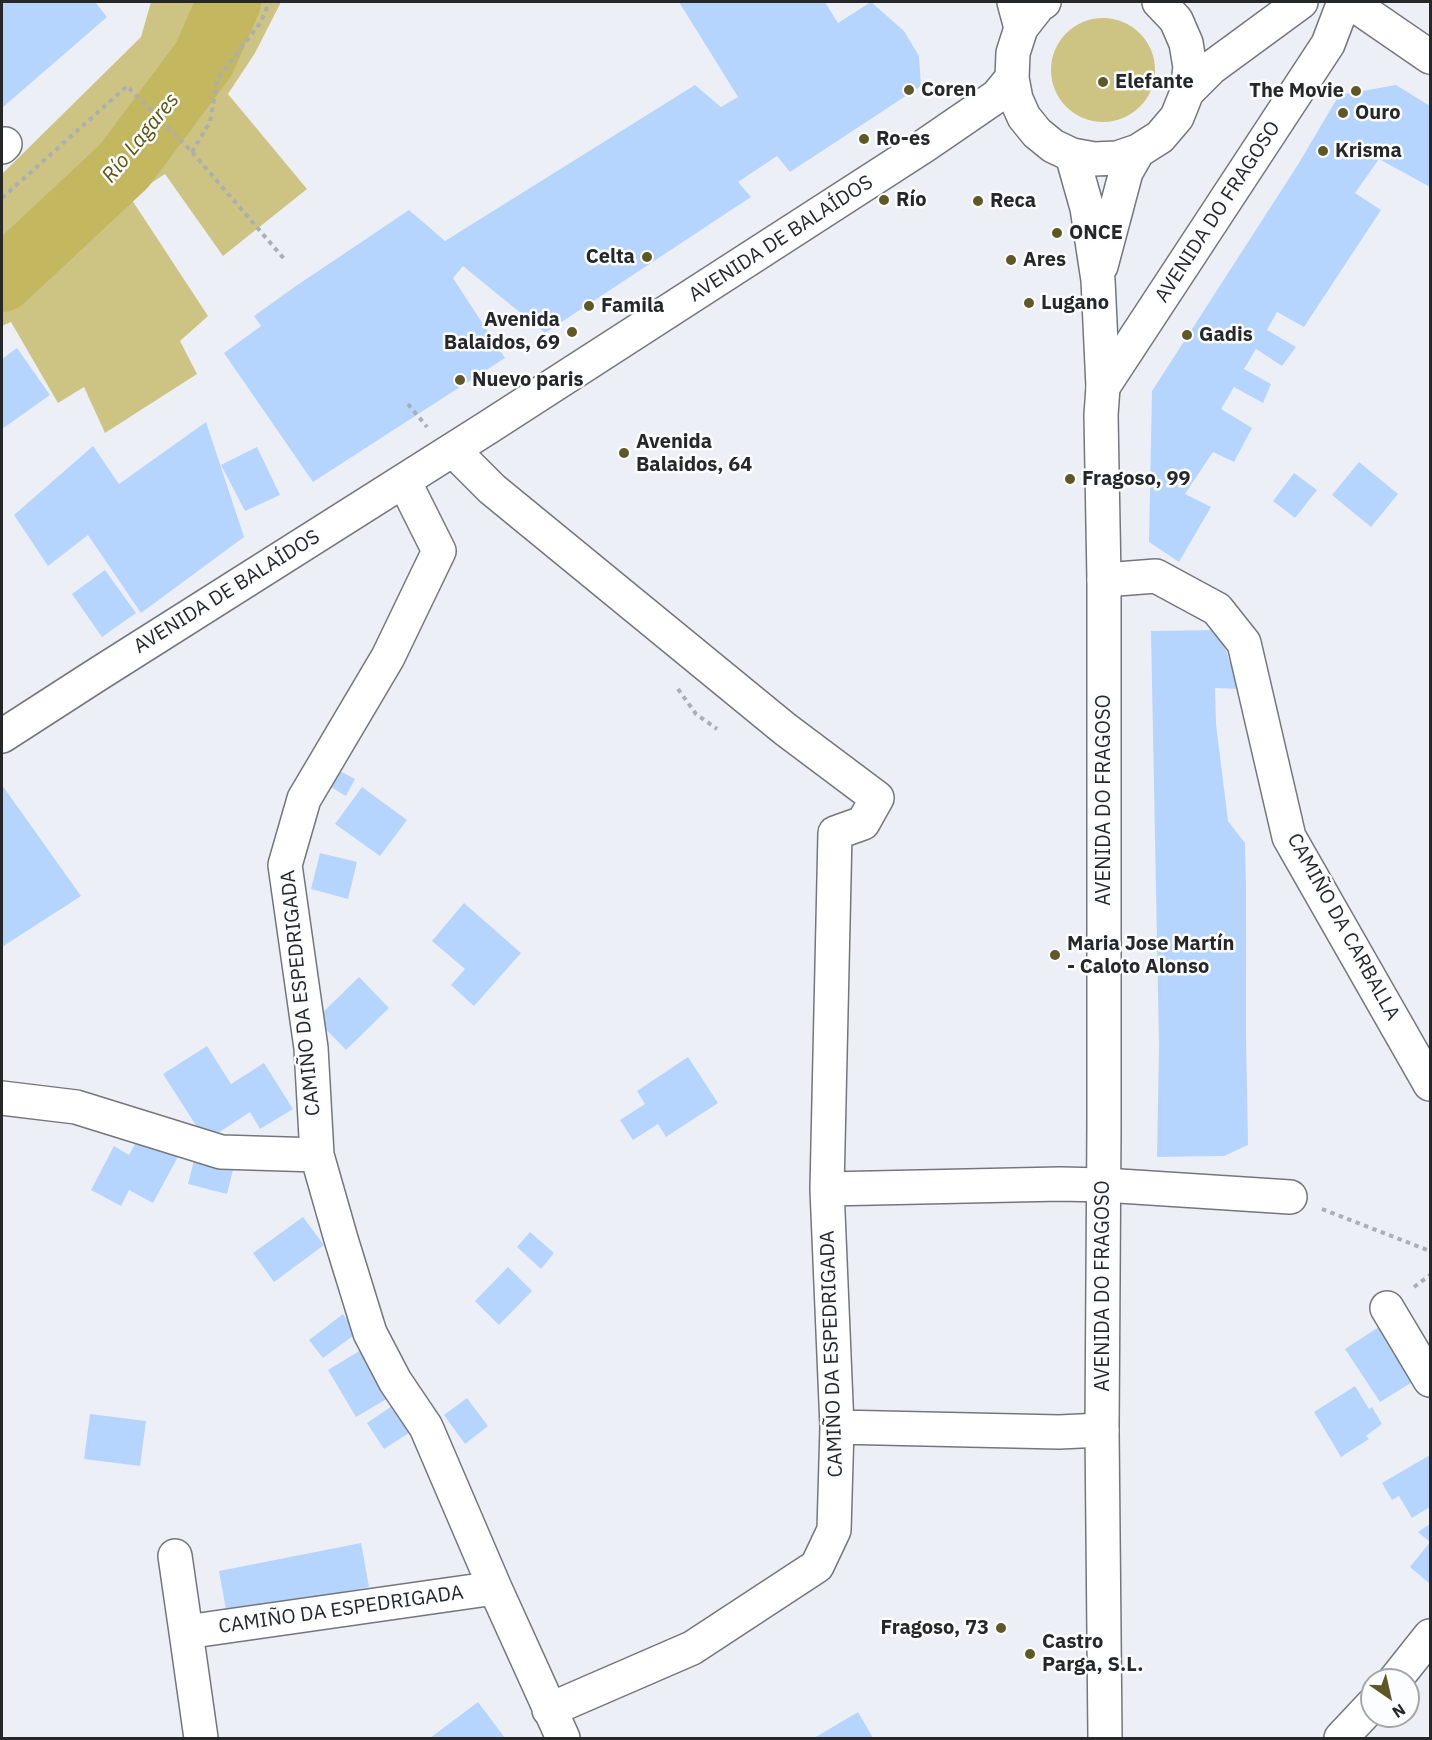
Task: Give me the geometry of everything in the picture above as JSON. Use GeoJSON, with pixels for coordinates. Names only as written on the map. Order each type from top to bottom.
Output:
{"type":"FeatureCollection","features":[{"type":"Feature","properties":{"kind":"street"},"geometry":{"type":"LineString","coordinates":[[1044,2],[1018,15],[1011,78],[1016,99],[1024,117],[1037,133],[1053,146],[1072,155],[1094,159],[1117,158],[1138,151],[1160,137],[1177,117],[1187,92],[1190,67],[1186,43],[1176,20],[1159,2]]}},
{"type":"Feature","properties":{"kind":"street"},"geometry":{"type":"LineString","coordinates":[[1187,92],[1211,68],[1301,2]]}},
{"type":"Feature","properties":{"kind":"street","name":"AVENIDA DO FRAGOSO"},"geometry":{"type":"LineString","coordinates":[[1103,387],[1328,44],[1344,2]]}},
{"type":"Feature","properties":{"kind":"street"},"geometry":{"type":"LineString","coordinates":[[1350,2],[1431,57]]}},
{"type":"Feature","properties":{"kind":"street","name":"AVENIDA DE BALAÍDOS"},"geometry":{"type":"LineString","coordinates":[[2,736],[453,450],[924,146],[998,96],[1011,78]]}},
{"type":"Feature","properties":{"kind":"street"},"geometry":{"type":"LineString","coordinates":[[1098,280],[1126,172],[1138,151]]}},
{"type":"Feature","properties":{"kind":"street"},"geometry":{"type":"LineString","coordinates":[[1072,155],[1087,208],[1098,280]]}},
{"type":"Feature","properties":{"kind":"street","name":"AVENIDA DO FRAGOSO"},"geometry":{"type":"LineString","coordinates":[[1098,280],[1103,387],[1101,415],[1104,580],[1102,1430],[1105,1738]]}},
{"type":"Feature","properties":{"kind":"street","name":"CAMIÑO DA ESPEDRIGADA"},"geometry":{"type":"LineString","coordinates":[[453,450],[492,489],[785,729],[877,798],[863,823],[835,833],[827,1190],[837,1427],[834,1530],[817,1566],[692,1648],[549,1710]]}},
{"type":"Feature","properties":{"kind":"street","name":"CAMIÑO DA ESPEDRIGADA"},"geometry":{"type":"LineString","coordinates":[[404,481],[439,551],[388,657],[304,799],[285,865],[310,1048],[317,1155],[370,1333],[395,1381],[426,1427],[563,1738]]}},
{"type":"Feature","properties":{"kind":"street","name":"CAMIÑO DA CARBALLA"},"geometry":{"type":"LineString","coordinates":[[1104,580],[1156,576],[1217,609],[1244,643],[1289,837],[1431,1084]]}},
{"type":"Feature","properties":{"kind":"street"},"geometry":{"type":"LineString","coordinates":[[2,1098],[76,1107],[221,1152],[317,1155]]}},
{"type":"Feature","properties":{"kind":"street"},"geometry":{"type":"LineString","coordinates":[[827,1190],[1060,1184],[1290,1197]]}},
{"type":"Feature","properties":{"kind":"street"},"geometry":{"type":"LineString","coordinates":[[1387,1308],[1431,1380]]}},
{"type":"Feature","properties":{"kind":"street"},"geometry":{"type":"LineString","coordinates":[[837,1427],[1059,1432],[1102,1430]]}},
{"type":"Feature","properties":{"kind":"street"},"geometry":{"type":"LineString","coordinates":[[175,1557],[201,1738]]}},
{"type":"Feature","properties":{"kind":"street","name":"CAMIÑO DA ESPEDRIGADA"},"geometry":{"type":"LineString","coordinates":[[186,1632],[495,1588]]}},
{"type":"Feature","properties":{"kind":"street"},"geometry":{"type":"LineString","coordinates":[[1405,1668],[1431,1636]]}},
{"type":"Feature","properties":{"kind":"street"},"geometry":{"type":"LineString","coordinates":[[1341,1738],[1360,1718]]}},
{"type":"Feature","properties":{"kind":"path"},"geometry":{"type":"LineString","coordinates":[[192,152],[210,122],[219,78],[261,22],[269,2]]}},
{"type":"Feature","properties":{"kind":"path"},"geometry":{"type":"LineString","coordinates":[[2,198],[127,86],[192,152],[285,261]]}},
{"type":"Feature","properties":{"kind":"path"},"geometry":{"type":"LineString","coordinates":[[1290,1197],[1431,1251]]}},
{"type":"Feature","properties":{"kind":"shaded area"},"geometry":{"type":"Polygon","coordinates":[[[151,2],[281,2],[255,53],[228,94],[307,189],[223,256],[165,174],[130,197],[208,316],[180,341],[197,374],[105,433],[84,387],[58,403],[11,322],[2,326],[2,174],[141,37],[151,2]]]}},
{"type":"Feature","properties":{"kind":"shaded area"},"geometry":{"type":"Polygon","coordinates":[[[1103,18],[1123,22],[1140,33],[1151,50],[1155,70],[1151,90],[1140,107],[1123,118],[1103,122],[1083,118],[1066,107],[1055,90],[1051,70],[1055,50],[1066,33],[1083,22],[1103,18]]]}},
{"type":"Feature","properties":{"kind":"building"},"geometry":{"type":"Polygon","coordinates":[[[2,2],[95,2],[107,17],[2,108],[2,2]]]}},
{"type":"Feature","properties":{"kind":"building"},"geometry":{"type":"Polygon","coordinates":[[[679,2],[825,2],[838,23],[871,2],[904,31],[919,56],[921,86],[790,172],[777,156],[738,182],[751,197],[545,333],[463,266],[453,278],[505,358],[313,482],[224,353],[261,326],[254,316],[409,210],[445,241],[695,85],[721,107],[738,97],[679,2]]]}},
{"type":"Feature","properties":{"kind":"building"},"geometry":{"type":"Polygon","coordinates":[[[1396,85],[1430,106],[1430,187],[1379,159],[1355,193],[1381,210],[1304,327],[1277,312],[1267,330],[1296,347],[1282,366],[1256,349],[1244,369],[1271,384],[1263,403],[1234,387],[1221,409],[1252,428],[1234,462],[1213,452],[1185,494],[1211,507],[1179,562],[1149,542],[1152,391],[1299,163],[1339,95],[1396,85]]]}},
{"type":"Feature","properties":{"kind":"building"},"geometry":{"type":"Polygon","coordinates":[[[17,348],[50,395],[2,429],[2,359],[17,348]]]}},
{"type":"Feature","properties":{"kind":"building"},"geometry":{"type":"Polygon","coordinates":[[[206,422],[244,537],[141,613],[88,535],[48,566],[14,515],[93,446],[119,484],[206,422]]]}},
{"type":"Feature","properties":{"kind":"building"},"geometry":{"type":"Polygon","coordinates":[[[257,447],[280,495],[245,511],[221,465],[257,447]]]}},
{"type":"Feature","properties":{"kind":"building"},"geometry":{"type":"Polygon","coordinates":[[[1359,462],[1398,494],[1371,527],[1332,495],[1359,462]]]}},
{"type":"Feature","properties":{"kind":"building"},"geometry":{"type":"Polygon","coordinates":[[[1294,473],[1317,490],[1295,518],[1273,501],[1294,473]]]}},
{"type":"Feature","properties":{"kind":"building"},"geometry":{"type":"Polygon","coordinates":[[[105,570],[136,613],[102,637],[72,594],[105,570]]]}},
{"type":"Feature","properties":{"kind":"building"},"geometry":{"type":"Polygon","coordinates":[[[1219,630],[1239,689],[1215,688],[1216,724],[1228,821],[1245,843],[1248,1145],[1224,1156],[1157,1157],[1159,1046],[1151,631],[1219,630]]]}},
{"type":"Feature","properties":{"kind":"building"},"geometry":{"type":"Polygon","coordinates":[[[334,768],[355,779],[346,796],[324,783],[334,768]]]}},
{"type":"Feature","properties":{"kind":"building"},"geometry":{"type":"Polygon","coordinates":[[[2,785],[81,896],[2,947],[2,785]]]}},
{"type":"Feature","properties":{"kind":"building"},"geometry":{"type":"Polygon","coordinates":[[[362,787],[407,820],[380,856],[335,824],[362,787]]]}},
{"type":"Feature","properties":{"kind":"building"},"geometry":{"type":"Polygon","coordinates":[[[320,853],[357,862],[348,899],[311,889],[320,853]]]}},
{"type":"Feature","properties":{"kind":"building"},"geometry":{"type":"Polygon","coordinates":[[[464,903],[521,953],[474,1006],[451,985],[465,969],[432,941],[464,903]]]}},
{"type":"Feature","properties":{"kind":"building"},"geometry":{"type":"Polygon","coordinates":[[[359,977],[389,1008],[346,1050],[316,1019],[359,977]]]}},
{"type":"Feature","properties":{"kind":"building"},"geometry":{"type":"Polygon","coordinates":[[[207,1046],[231,1084],[264,1063],[293,1109],[260,1129],[250,1112],[206,1141],[163,1074],[207,1046]]]}},
{"type":"Feature","properties":{"kind":"building"},"geometry":{"type":"Polygon","coordinates":[[[688,1057],[718,1103],[666,1137],[658,1124],[633,1140],[620,1120],[645,1104],[637,1091],[688,1057]]]}},
{"type":"Feature","properties":{"kind":"building"},"geometry":{"type":"Polygon","coordinates":[[[142,1131],[181,1151],[153,1203],[129,1190],[121,1206],[91,1190],[114,1146],[129,1155],[142,1131]]]}},
{"type":"Feature","properties":{"kind":"building"},"geometry":{"type":"Polygon","coordinates":[[[195,1156],[234,1166],[227,1194],[188,1184],[195,1156]]]}},
{"type":"Feature","properties":{"kind":"building"},"geometry":{"type":"Polygon","coordinates":[[[303,1217],[324,1245],[274,1282],[253,1253],[303,1217]]]}},
{"type":"Feature","properties":{"kind":"building"},"geometry":{"type":"Polygon","coordinates":[[[530,1232],[554,1253],[541,1269],[517,1247],[530,1232]]]}},
{"type":"Feature","properties":{"kind":"building"},"geometry":{"type":"Polygon","coordinates":[[[508,1267],[532,1291],[499,1325],[475,1301],[508,1267]]]}},
{"type":"Feature","properties":{"kind":"building"},"geometry":{"type":"Polygon","coordinates":[[[343,1314],[357,1333],[323,1358],[309,1340],[343,1314]]]}},
{"type":"Feature","properties":{"kind":"building"},"geometry":{"type":"Polygon","coordinates":[[[1388,1321],[1422,1376],[1380,1402],[1345,1349],[1388,1321]]]}},
{"type":"Feature","properties":{"kind":"building"},"geometry":{"type":"Polygon","coordinates":[[[361,1350],[390,1397],[356,1417],[328,1370],[361,1350]]]}},
{"type":"Feature","properties":{"kind":"building"},"geometry":{"type":"Polygon","coordinates":[[[1355,1386],[1369,1409],[1372,1407],[1382,1424],[1366,1436],[1369,1439],[1341,1457],[1314,1412],[1355,1386]]]}},
{"type":"Feature","properties":{"kind":"building"},"geometry":{"type":"Polygon","coordinates":[[[467,1398],[488,1426],[465,1444],[444,1415],[467,1398]]]}},
{"type":"Feature","properties":{"kind":"building"},"geometry":{"type":"Polygon","coordinates":[[[395,1404],[412,1431],[384,1449],[367,1423],[395,1404]]]}},
{"type":"Feature","properties":{"kind":"building"},"geometry":{"type":"Polygon","coordinates":[[[90,1414],[146,1421],[140,1466],[84,1459],[90,1414]]]}},
{"type":"Feature","properties":{"kind":"building"},"geometry":{"type":"Polygon","coordinates":[[[1430,1455],[1430,1507],[1412,1518],[1399,1496],[1392,1500],[1382,1483],[1430,1455]]]}},
{"type":"Feature","properties":{"kind":"building"},"geometry":{"type":"Polygon","coordinates":[[[1430,1524],[1430,1542],[1418,1532],[1430,1524]]]}},
{"type":"Feature","properties":{"kind":"building"},"geometry":{"type":"Polygon","coordinates":[[[1430,1542],[1430,1584],[1410,1567],[1430,1542]]]}},
{"type":"Feature","properties":{"kind":"building"},"geometry":{"type":"Polygon","coordinates":[[[361,1543],[369,1587],[227,1615],[219,1571],[361,1543]]]}},
{"type":"Feature","properties":{"kind":"building"},"geometry":{"type":"Polygon","coordinates":[[[478,1702],[505,1738],[430,1738],[478,1702]]]}},
{"type":"Feature","properties":{"kind":"building"},"geometry":{"type":"Polygon","coordinates":[[[858,1712],[873,1738],[814,1738],[858,1712]]]}},
{"type":"Feature","properties":{"kind":"waterway","name":"Río Lagares"},"geometry":{"type":"LineString","coordinates":[[2,280],[124,166],[204,59],[229,2]]}},
{"type":"Feature","properties":{"kind":"place","name":"Elefante"},"geometry":{"type":"Point","coordinates":[1103,82]}},
{"type":"Feature","properties":{"kind":"place","name":"Coren"},"geometry":{"type":"Point","coordinates":[909,90]}},
{"type":"Feature","properties":{"kind":"place","name":"The Movie"},"geometry":{"type":"Point","coordinates":[1356,91]}},
{"type":"Feature","properties":{"kind":"place","name":"Ouro"},"geometry":{"type":"Point","coordinates":[1343,113]}},
{"type":"Feature","properties":{"kind":"place","name":"Ro-es"},"geometry":{"type":"Point","coordinates":[864,139]}},
{"type":"Feature","properties":{"kind":"place","name":"Krisma"},"geometry":{"type":"Point","coordinates":[1323,151]}},
{"type":"Feature","properties":{"kind":"place","name":"Río"},"geometry":{"type":"Point","coordinates":[884,200]}},
{"type":"Feature","properties":{"kind":"place","name":"Reca"},"geometry":{"type":"Point","coordinates":[978,201]}},
{"type":"Feature","properties":{"kind":"place","name":"ONCE"},"geometry":{"type":"Point","coordinates":[1057,233]}},
{"type":"Feature","properties":{"kind":"place","name":"Celta"},"geometry":{"type":"Point","coordinates":[647,257]}},
{"type":"Feature","properties":{"kind":"place","name":"Ares"},"geometry":{"type":"Point","coordinates":[1011,260]}},
{"type":"Feature","properties":{"kind":"place","name":"Lugano"},"geometry":{"type":"Point","coordinates":[1029,303]}},
{"type":"Feature","properties":{"kind":"place","name":"Famila"},"geometry":{"type":"Point","coordinates":[589,306]}},
{"type":"Feature","properties":{"kind":"place","name":"Avenida Balaidos, 69"},"geometry":{"type":"Point","coordinates":[572,332]}},
{"type":"Feature","properties":{"kind":"place","name":"Gadis"},"geometry":{"type":"Point","coordinates":[1187,335]}},
{"type":"Feature","properties":{"kind":"place","name":"Nuevo paris"},"geometry":{"type":"Point","coordinates":[460,380]}},
{"type":"Feature","properties":{"kind":"place","name":"Avenida Balaidos, 64"},"geometry":{"type":"Point","coordinates":[624,453]}},
{"type":"Feature","properties":{"kind":"place","name":"Fragoso, 99"},"geometry":{"type":"Point","coordinates":[1070,479]}},
{"type":"Feature","properties":{"kind":"place","name":"Maria Jose Martín - Caloto Alonso"},"geometry":{"type":"Point","coordinates":[1055,955]}},
{"type":"Feature","properties":{"kind":"place","name":"Fragoso, 73"},"geometry":{"type":"Point","coordinates":[1001,1628]}},
{"type":"Feature","properties":{"kind":"place","name":"Castro Parga, S.L."},"geometry":{"type":"Point","coordinates":[1030,1654]}}]}
